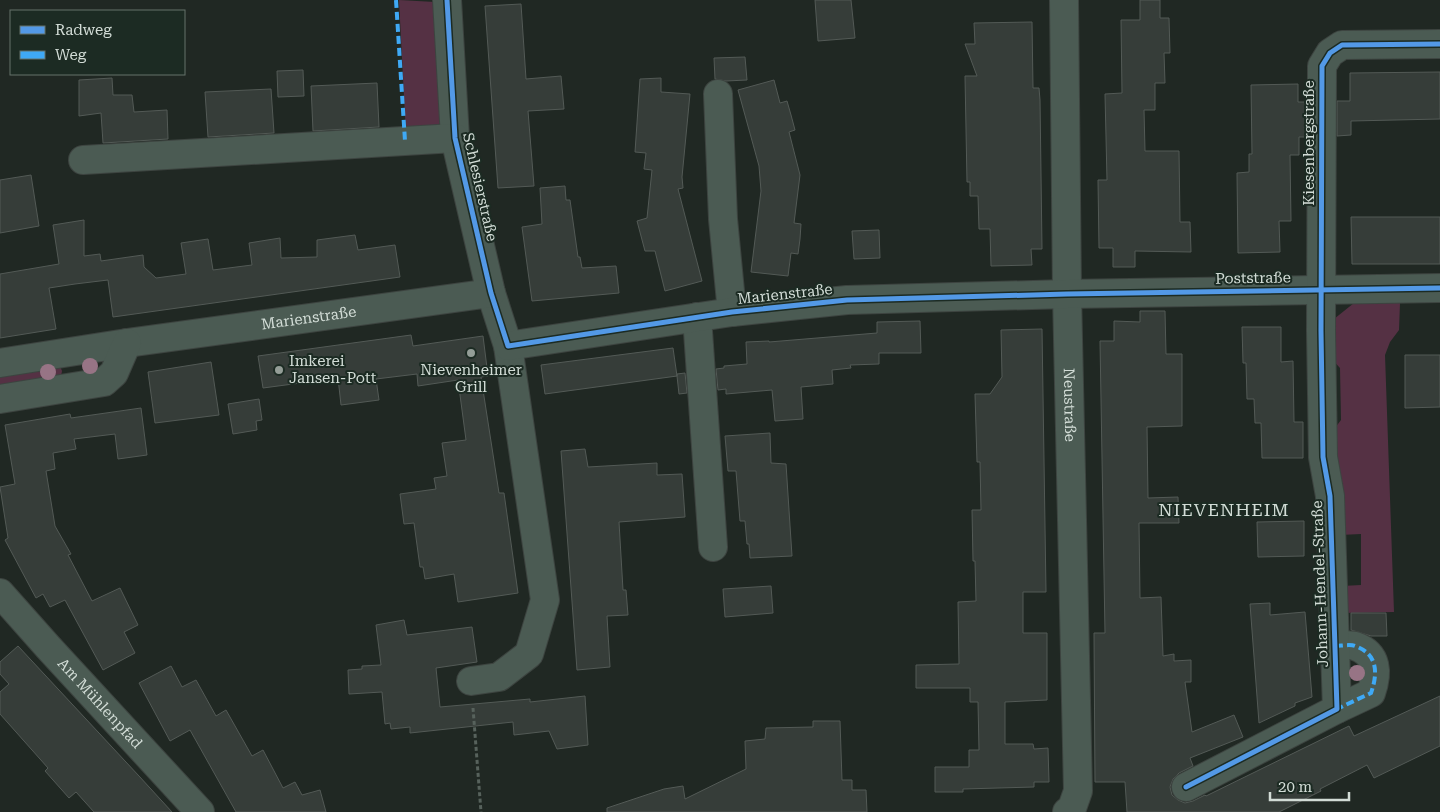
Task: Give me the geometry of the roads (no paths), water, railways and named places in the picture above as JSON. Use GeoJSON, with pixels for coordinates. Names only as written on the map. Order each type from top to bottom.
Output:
{"type":"FeatureCollection","features":[{"type":"Feature","properties":{"kind":"street","name":"Schlesierstraße"},"geometry":{"type":"LineString","coordinates":[[447,0],[455,138],[492,293],[508,346],[545,600],[529,654],[500,677],[471,681]]}},
{"type":"Feature","properties":{"kind":"street","name":"Neustraße"},"geometry":{"type":"LineString","coordinates":[[1064,0],[1067,294],[1078,791],[1070,810]]}},
{"type":"Feature","properties":{"kind":"street","name":"Kiesenbergstraße"},"geometry":{"type":"LineString","coordinates":[[1322,289],[1322,66],[1330,53],[1342,45],[1440,44]]}},
{"type":"Feature","properties":{"kind":"street","name":"Marienstraße"},"geometry":{"type":"LineString","coordinates":[[718,94],[723,218],[732,312]]}},
{"type":"Feature","properties":{"kind":"street","name":"Schlesierstraße"},"geometry":{"type":"LineString","coordinates":[[82,160],[455,138]]}},
{"type":"Feature","properties":{"kind":"street","name":"Poststraße"},"geometry":{"type":"LineString","coordinates":[[1067,294],[1440,288]]}},
{"type":"Feature","properties":{"kind":"street","name":"Johann-Hendel-Straße"},"geometry":{"type":"LineString","coordinates":[[1322,289],[1323,457],[1330,496],[1337,709]]}},
{"type":"Feature","properties":{"kind":"street","name":"Marienstraße"},"geometry":{"type":"LineString","coordinates":[[0,363],[127,343],[492,293]]}},
{"type":"Feature","properties":{"kind":"street","name":"Marienstraße"},"geometry":{"type":"LineString","coordinates":[[508,346],[732,312],[847,300],[1067,294]]}},
{"type":"Feature","properties":{"kind":"street"},"geometry":{"type":"LineString","coordinates":[[697,317],[713,547]]}},
{"type":"Feature","properties":{"kind":"street"},"geometry":{"type":"LineString","coordinates":[[0,399],[104,382],[114,373],[127,343]]}},
{"type":"Feature","properties":{"kind":"street"},"geometry":{"type":"LineString","coordinates":[[65,353],[70,389]]}},
{"type":"Feature","properties":{"kind":"street","name":"Am Mühlenpfad"},"geometry":{"type":"LineString","coordinates":[[0,593],[200,812]]}},
{"type":"Feature","properties":{"kind":"street","name":"Johann-Hendel-Straße"},"geometry":{"type":"LineString","coordinates":[[1186,787],[1371,692],[1375,682],[1375,666],[1371,656],[1355,646],[1335,646]]}},
{"type":"Feature","properties":{"kind":"place","name":"Nievenheimer Grill"},"geometry":{"type":"Point","coordinates":[471,353]}},
{"type":"Feature","properties":{"kind":"place","name":"Imkerei Jansen-Pott"},"geometry":{"type":"Point","coordinates":[279,370]}},
{"type":"Feature","properties":{"kind":"district","name":"NIEVENHEIM"},"geometry":{"type":"Point","coordinates":[1224,509]}}]}
